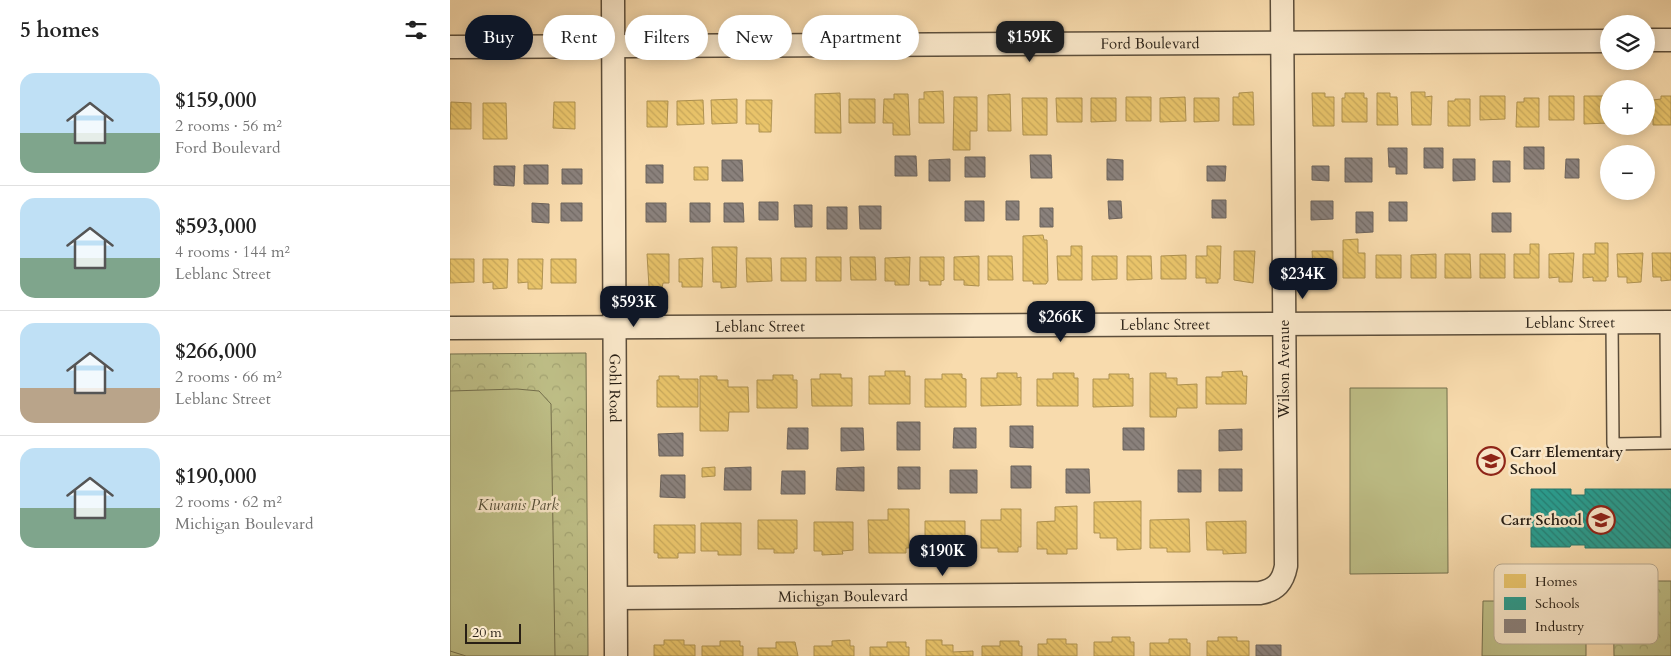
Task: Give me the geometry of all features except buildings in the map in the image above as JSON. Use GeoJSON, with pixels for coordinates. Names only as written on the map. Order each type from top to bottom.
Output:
{"type":"FeatureCollection","features":[{"type":"Feature","properties":{"kind":"street","name":"Gohl Road"},"geometry":{"type":"LineString","coordinates":[[613,0],[613,15]]}},
{"type":"Feature","properties":{"kind":"street","name":"Wilson Avenue"},"geometry":{"type":"LineString","coordinates":[[1278,585],[1282,580],[1286,566],[1282,0]]}},
{"type":"Feature","properties":{"kind":"street"},"geometry":{"type":"LineString","coordinates":[[1655,40],[1671,40]]}},
{"type":"Feature","properties":{"kind":"street","name":"Ford Boulevard"},"geometry":{"type":"LineString","coordinates":[[615,46],[1600,41]]}},
{"type":"Feature","properties":{"kind":"street","name":"Ford Boulevard"},"geometry":{"type":"LineString","coordinates":[[450,46],[543,46]]}},
{"type":"Feature","properties":{"kind":"street","name":"Gohl Road"},"geometry":{"type":"LineString","coordinates":[[612,60],[616,327],[616,656]]}},
{"type":"Feature","properties":{"kind":"street","name":"Leblanc Street"},"geometry":{"type":"LineString","coordinates":[[450,328],[1668,322]]}},
{"type":"Feature","properties":{"kind":"street","name":"Michigan Boulevard"},"geometry":{"type":"LineString","coordinates":[[617,598],[1260,593],[1270,591],[1278,585]]}},
{"type":"Feature","properties":{"kind":"lane"},"geometry":{"type":"LineString","coordinates":[[1612,322],[1613,444],[1669,443],[1668,322]]}},
{"type":"Feature","properties":{"kind":"green space","name":"Kiwanis Park"},"geometry":{"type":"Polygon","coordinates":[[[586,353],[588,656],[450,656],[450,354],[586,353]]]}},
{"type":"Feature","properties":{"kind":"green space"},"geometry":{"type":"Polygon","coordinates":[[[1350,388],[1447,388],[1448,573],[1350,574],[1350,388]]]}},
{"type":"Feature","properties":{"kind":"green space","name":"Kiwanis Park"},"geometry":{"type":"Polygon","coordinates":[[[517,389],[539,391],[551,404],[555,656],[466,656],[450,651],[450,391],[517,389]]]}},
{"type":"Feature","properties":{"kind":"green space"},"geometry":{"type":"Polygon","coordinates":[[[1658,581],[1671,581],[1671,656],[1614,656],[1614,644],[1658,644],[1658,581]]]}},
{"type":"Feature","properties":{"kind":"green space"},"geometry":{"type":"Polygon","coordinates":[[[1483,601],[1494,601],[1494,644],[1586,644],[1586,656],[1482,656],[1483,601]]]}},
{"type":"Feature","properties":{"kind":"place","name":"Carr Elementary School"},"geometry":{"type":"Point","coordinates":[1491,461]}},
{"type":"Feature","properties":{"kind":"place","name":"Carr School"},"geometry":{"type":"Point","coordinates":[1601,520]}}]}
